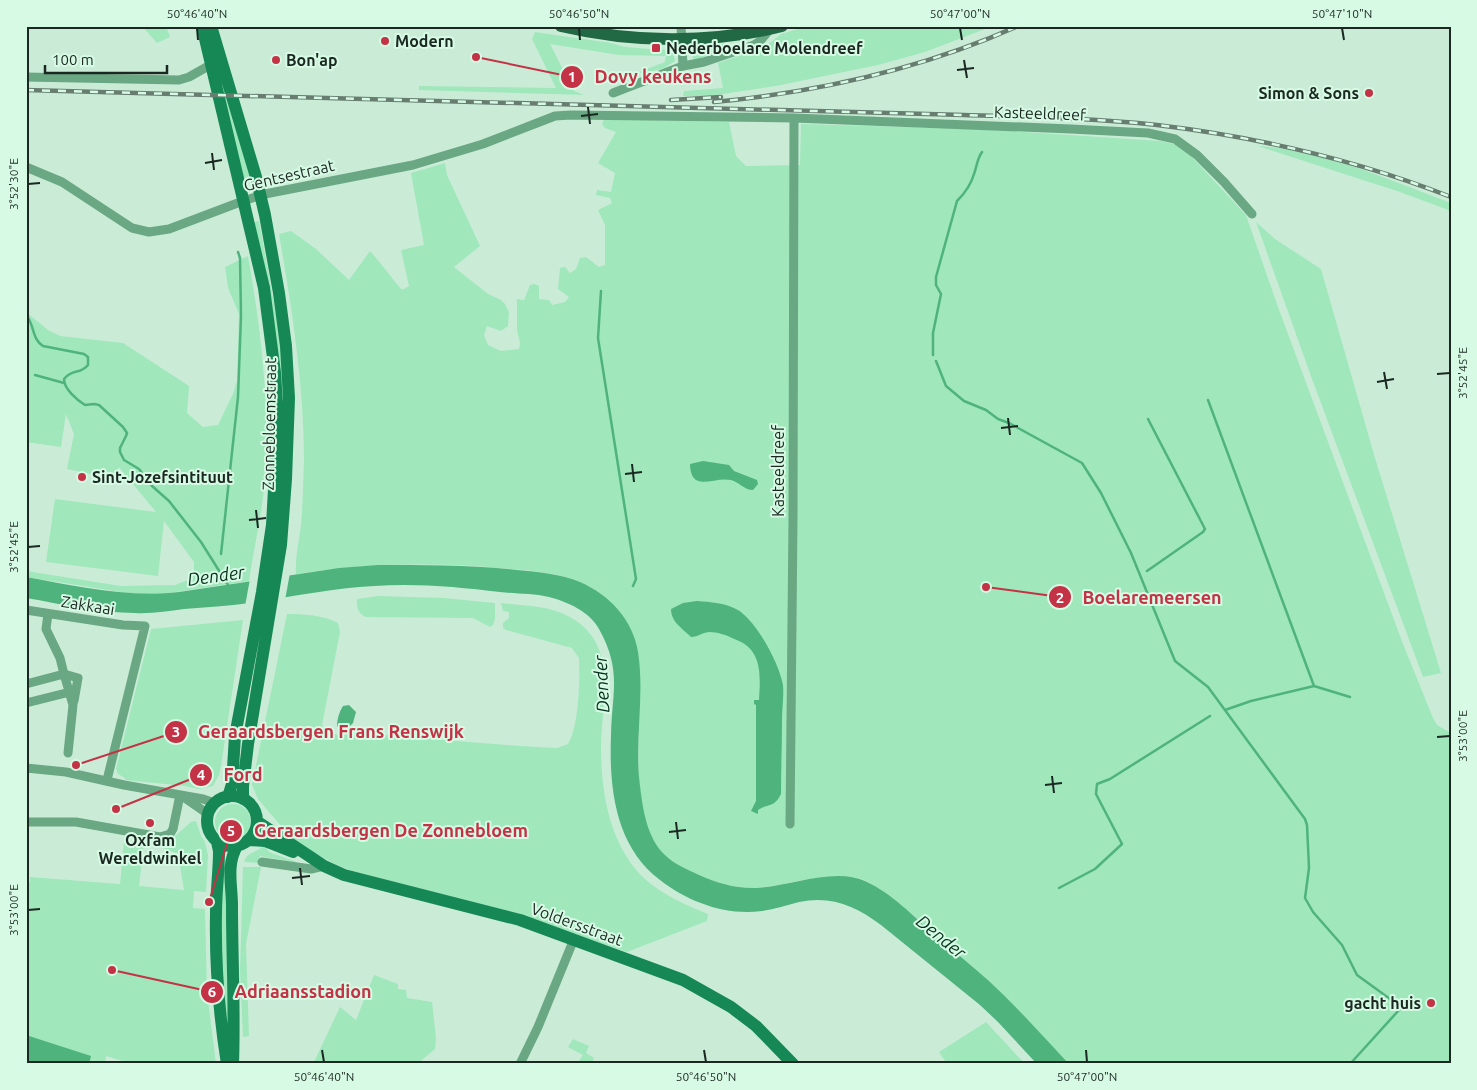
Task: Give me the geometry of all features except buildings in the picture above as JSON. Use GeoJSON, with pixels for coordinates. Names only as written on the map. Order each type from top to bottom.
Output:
{"type":"FeatureCollection","features":[{"type":"Feature","properties":{"kind":"main road","name":"Zonnebloemstraat"},"geometry":{"type":"LineString","coordinates":[[202,26],[264,288],[275,373],[277,436],[275,544]]}},
{"type":"Feature","properties":{"kind":"main road","name":"Zonnebloemstraat"},"geometry":{"type":"LineString","coordinates":[[211,26],[260,195],[279,293],[286,346],[289,398],[286,479],[261,632],[243,786],[244,799]]}},
{"type":"Feature","properties":{"kind":"main road"},"geometry":{"type":"LineString","coordinates":[[561,26],[611,35],[680,33],[723,36],[776,28]]}},
{"type":"Feature","properties":{"kind":"main road","name":"Zonnebloemstraat"},"geometry":{"type":"LineString","coordinates":[[228,797],[232,784],[235,736],[261,632]]}},
{"type":"Feature","properties":{"kind":"main road"},"geometry":{"type":"LineString","coordinates":[[217,842],[225,846],[237,846],[250,840],[254,834],[258,822],[254,809],[244,799],[228,797],[212,808],[207,825],[217,842],[219,851],[216,912],[217,956],[233,1064]]}},
{"type":"Feature","properties":{"kind":"main road","name":"Voldersstraat"},"geometry":{"type":"LineString","coordinates":[[258,822],[312,859],[344,875],[520,920],[683,980],[712,996],[756,1026],[793,1064]]}},
{"type":"Feature","properties":{"kind":"main road","name":"Voldersstraat"},"geometry":{"type":"LineString","coordinates":[[250,840],[265,841],[312,859]]}},
{"type":"Feature","properties":{"kind":"main road"},"geometry":{"type":"LineString","coordinates":[[227,1064],[232,903],[230,870],[231,858],[237,846]]}},
{"type":"Feature","properties":{"kind":"street"},"geometry":{"type":"LineString","coordinates":[[613,92],[683,66],[704,62],[754,45],[776,28]]}},
{"type":"Feature","properties":{"kind":"street"},"geometry":{"type":"LineString","coordinates":[[680,33],[683,66]]}},
{"type":"Feature","properties":{"kind":"street"},"geometry":{"type":"LineString","coordinates":[[26,76],[178,80],[190,77],[212,64]]}},
{"type":"Feature","properties":{"kind":"street","name":"Gentsestraat"},"geometry":{"type":"LineString","coordinates":[[26,167],[62,182],[132,228],[140,231],[157,232],[260,195],[413,164],[483,144],[555,116],[571,115]]}},
{"type":"Feature","properties":{"kind":"street","name":"Kasteeldreef"},"geometry":{"type":"LineString","coordinates":[[571,115],[794,118],[1148,133],[1175,139],[1196,155],[1224,182],[1252,214]]}},
{"type":"Feature","properties":{"kind":"street","name":"Kasteeldreef"},"geometry":{"type":"LineString","coordinates":[[790,824],[794,118]]}},
{"type":"Feature","properties":{"kind":"street","name":"Zakkaai"},"geometry":{"type":"LineString","coordinates":[[26,610],[124,625],[145,626],[107,780]]}},
{"type":"Feature","properties":{"kind":"street"},"geometry":{"type":"LineString","coordinates":[[48,614],[46,629],[60,658],[74,705]]}},
{"type":"Feature","properties":{"kind":"street"},"geometry":{"type":"LineString","coordinates":[[26,684],[64,674],[77,676],[78,678],[66,772]]}},
{"type":"Feature","properties":{"kind":"street"},"geometry":{"type":"LineString","coordinates":[[26,703],[70,692]]}},
{"type":"Feature","properties":{"kind":"street"},"geometry":{"type":"LineString","coordinates":[[26,768],[66,772],[180,795],[212,808]]}},
{"type":"Feature","properties":{"kind":"street"},"geometry":{"type":"LineString","coordinates":[[26,822],[76,822],[160,837],[170,834],[173,829],[180,795]]}},
{"type":"Feature","properties":{"kind":"street","name":"Voldersstraat"},"geometry":{"type":"LineString","coordinates":[[262,862],[311,869],[324,866]]}},
{"type":"Feature","properties":{"kind":"street"},"geometry":{"type":"LineString","coordinates":[[520,1064],[574,939]]}},
{"type":"Feature","properties":{"kind":"shaded area"},"geometry":{"type":"Polygon","coordinates":[[[142,26],[166,26],[170,37],[157,43],[142,26]]]}},
{"type":"Feature","properties":{"kind":"shaded area"},"geometry":{"type":"Polygon","coordinates":[[[808,26],[993,26],[925,52],[878,65],[776,86],[710,96],[683,96],[684,91],[723,88],[718,63],[765,47],[781,34],[808,26]]]}},
{"type":"Feature","properties":{"kind":"shaded area"},"geometry":{"type":"Polygon","coordinates":[[[535,32],[611,43],[625,47],[650,49],[650,52],[656,49],[673,50],[675,61],[664,68],[643,74],[639,72],[665,62],[666,56],[619,55],[550,44],[574,91],[584,95],[419,90],[419,86],[556,88],[532,39],[535,32]]]}},
{"type":"Feature","properties":{"kind":"shaded area"},"geometry":{"type":"Polygon","coordinates":[[[723,44],[723,50],[696,60],[693,58],[692,49],[694,46],[723,44]]]}},
{"type":"Feature","properties":{"kind":"shaded area"},"geometry":{"type":"Polygon","coordinates":[[[217,58],[252,176],[244,178],[231,135],[217,58]]]}},
{"type":"Feature","properties":{"kind":"shaded area"},"geometry":{"type":"Polygon","coordinates":[[[604,119],[729,122],[736,156],[746,166],[800,165],[801,124],[980,129],[1160,141],[1178,145],[1191,156],[1246,215],[1278,307],[1403,644],[1433,718],[1437,725],[1451,733],[1451,1064],[1069,1064],[983,976],[900,904],[873,884],[859,878],[843,877],[746,888],[722,884],[698,875],[677,864],[660,850],[650,835],[647,826],[640,789],[638,758],[640,696],[635,641],[626,620],[613,604],[598,591],[580,582],[555,574],[457,565],[376,566],[296,574],[301,525],[304,461],[302,404],[296,347],[279,234],[291,231],[316,249],[349,280],[370,251],[401,289],[404,289],[409,286],[401,250],[424,245],[411,173],[445,163],[447,175],[480,246],[454,267],[488,294],[501,300],[509,312],[508,326],[501,331],[487,326],[484,335],[488,345],[501,351],[519,349],[517,299],[524,300],[530,285],[535,284],[539,286],[539,299],[549,300],[552,305],[565,302],[569,297],[558,289],[560,268],[565,267],[570,273],[576,269],[580,258],[586,257],[599,267],[605,265],[605,225],[598,210],[612,203],[610,198],[596,195],[597,190],[611,192],[615,173],[598,163],[616,132],[605,128],[602,124],[604,119]]]}},
{"type":"Feature","properties":{"kind":"shaded area"},"geometry":{"type":"Polygon","coordinates":[[[1258,146],[1306,153],[1356,167],[1451,203],[1451,211],[1400,192],[1258,146]]]}},
{"type":"Feature","properties":{"kind":"shaded area"},"geometry":{"type":"Polygon","coordinates":[[[259,221],[284,358],[282,435],[250,223],[259,221]]]}},
{"type":"Feature","properties":{"kind":"shaded area"},"geometry":{"type":"Polygon","coordinates":[[[1256,222],[1275,239],[1321,269],[1375,458],[1441,673],[1423,677],[1312,379],[1256,222]]]}},
{"type":"Feature","properties":{"kind":"shaded area"},"geometry":{"type":"Polygon","coordinates":[[[248,256],[263,368],[266,424],[264,492],[249,581],[169,593],[127,593],[26,577],[26,571],[121,586],[175,585],[188,580],[194,573],[194,562],[164,521],[158,576],[46,562],[55,499],[156,512],[119,467],[115,479],[67,469],[74,434],[66,414],[61,447],[26,442],[26,312],[48,330],[60,336],[123,343],[189,386],[187,413],[203,427],[218,425],[237,381],[239,314],[228,288],[225,267],[248,256]]]}},
{"type":"Feature","properties":{"kind":"shaded area"},"geometry":{"type":"Polygon","coordinates":[[[703,461],[729,465],[734,471],[757,480],[758,484],[753,490],[747,489],[731,480],[724,479],[704,482],[694,479],[690,464],[703,461]]]}},
{"type":"Feature","properties":{"kind":"shaded area","name":"Dender"},"geometry":{"type":"Polygon","coordinates":[[[378,565],[465,566],[557,575],[580,582],[601,594],[610,601],[625,619],[631,629],[638,652],[640,703],[638,769],[641,795],[644,814],[650,832],[665,855],[677,864],[699,875],[720,883],[735,886],[750,888],[770,887],[840,876],[853,877],[875,886],[902,906],[989,981],[1020,1011],[1069,1064],[1037,1064],[980,1005],[881,925],[862,912],[843,904],[822,900],[799,902],[762,911],[748,912],[721,909],[695,901],[660,880],[645,866],[633,850],[624,833],[618,815],[611,775],[614,681],[611,657],[595,623],[571,605],[556,599],[537,595],[422,585],[343,589],[242,604],[147,613],[94,610],[26,598],[26,577],[102,590],[160,593],[179,592],[339,568],[378,565]]]}},
{"type":"Feature","properties":{"kind":"shaded area"},"geometry":{"type":"Polygon","coordinates":[[[378,596],[444,598],[495,603],[495,619],[490,627],[473,618],[366,617],[359,612],[357,599],[378,596]]]}},
{"type":"Feature","properties":{"kind":"shaded area"},"geometry":{"type":"Polygon","coordinates":[[[697,601],[728,606],[738,610],[745,616],[760,633],[781,676],[783,694],[781,794],[774,803],[758,810],[758,814],[751,811],[756,801],[756,705],[754,700],[759,700],[760,685],[757,661],[754,654],[742,642],[710,632],[691,637],[681,628],[673,618],[671,609],[683,603],[697,601]]]}},
{"type":"Feature","properties":{"kind":"shaded area"},"geometry":{"type":"Polygon","coordinates":[[[501,603],[560,612],[585,628],[596,642],[602,659],[604,677],[602,770],[606,804],[616,837],[633,866],[645,879],[667,895],[708,914],[707,921],[627,952],[512,912],[352,871],[337,865],[312,852],[287,833],[258,799],[252,785],[287,614],[320,617],[338,623],[340,632],[322,725],[330,733],[347,735],[363,729],[392,736],[520,746],[557,748],[568,744],[577,715],[579,658],[572,648],[503,628],[503,623],[509,618],[509,612],[503,611],[501,603]]]}},
{"type":"Feature","properties":{"kind":"shaded area"},"geometry":{"type":"Polygon","coordinates":[[[243,620],[221,766],[213,786],[199,789],[125,780],[125,778],[118,774],[116,769],[151,629],[243,620]]]}},
{"type":"Feature","properties":{"kind":"shaded area"},"geometry":{"type":"Polygon","coordinates":[[[349,705],[356,712],[353,723],[347,729],[339,728],[337,723],[340,711],[343,706],[349,705]]]}},
{"type":"Feature","properties":{"kind":"shaded area"},"geometry":{"type":"Polygon","coordinates":[[[233,804],[240,805],[246,809],[250,815],[250,829],[246,835],[240,839],[233,840],[226,839],[220,835],[216,829],[215,822],[216,815],[220,809],[226,805],[233,804]]]}},
{"type":"Feature","properties":{"kind":"shaded area"},"geometry":{"type":"Polygon","coordinates":[[[196,821],[208,855],[206,892],[194,891],[193,908],[205,909],[207,992],[216,1064],[133,1064],[106,1056],[105,1064],[26,1064],[26,882],[30,882],[30,877],[120,884],[124,841],[144,843],[139,886],[184,890],[178,854],[153,844],[166,844],[191,822],[196,821]]]}},
{"type":"Feature","properties":{"kind":"shaded area"},"geometry":{"type":"Polygon","coordinates":[[[264,845],[269,852],[299,863],[260,856],[258,863],[244,862],[245,858],[264,845]]]}},
{"type":"Feature","properties":{"kind":"shaded area"},"geometry":{"type":"Polygon","coordinates":[[[227,864],[231,1032],[225,1036],[219,889],[227,864]]]}},
{"type":"Feature","properties":{"kind":"shaded area"},"geometry":{"type":"Polygon","coordinates":[[[243,867],[261,867],[246,944],[249,1036],[243,1037],[240,970],[243,867]]]}},
{"type":"Feature","properties":{"kind":"shaded area"},"geometry":{"type":"Polygon","coordinates":[[[374,975],[398,984],[398,989],[406,990],[407,998],[432,1002],[436,1038],[435,1049],[417,1064],[316,1064],[314,1062],[340,1007],[356,1020],[374,975]]]}},
{"type":"Feature","properties":{"kind":"shaded area"},"geometry":{"type":"Polygon","coordinates":[[[986,1022],[1025,1064],[947,1064],[939,1052],[986,1022]]]}},
{"type":"Feature","properties":{"kind":"shaded area"},"geometry":{"type":"Polygon","coordinates":[[[26,1035],[91,1056],[89,1064],[26,1064],[26,1035]]]}},
{"type":"Feature","properties":{"kind":"shaded area"},"geometry":{"type":"Polygon","coordinates":[[[573,1039],[589,1046],[586,1053],[594,1058],[592,1064],[577,1064],[583,1055],[568,1047],[573,1039]]]}},
{"type":"Feature","properties":{"kind":"pier"},"geometry":{"type":"Polygon","coordinates":[[[290,573],[285,600],[245,606],[250,579],[290,573]]]}},
{"type":"Feature","properties":{"kind":"waterway"},"geometry":{"type":"LineString","coordinates":[[933,355],[933,333],[941,294],[936,285],[936,277],[957,201],[971,182],[982,152]]}},
{"type":"Feature","properties":{"kind":"waterway"},"geometry":{"type":"LineString","coordinates":[[221,554],[238,397],[241,316],[240,258],[238,252]]}},
{"type":"Feature","properties":{"kind":"waterway"},"geometry":{"type":"LineString","coordinates":[[601,291],[598,338],[636,579],[633,586]]}},
{"type":"Feature","properties":{"kind":"waterway"},"geometry":{"type":"LineString","coordinates":[[26,315],[39,343],[43,346],[84,354],[88,357],[88,365],[85,368],[70,374],[64,379],[66,387],[85,405],[99,405],[123,427],[127,433],[120,448],[124,460],[139,469],[152,486],[169,501],[201,542],[228,585]]}},
{"type":"Feature","properties":{"kind":"waterway"},"geometry":{"type":"LineString","coordinates":[[936,361],[946,386],[964,401],[986,410],[998,419],[1009,423],[1082,463],[1101,493],[1131,553],[1175,661],[1208,687],[1305,819],[1307,825],[1309,868],[1305,898],[1313,912],[1342,945],[1357,975],[1397,1004],[1399,1010],[1350,1064]]}},
{"type":"Feature","properties":{"kind":"waterway"},"geometry":{"type":"LineString","coordinates":[[35,375],[64,383]]}},
{"type":"Feature","properties":{"kind":"waterway"},"geometry":{"type":"LineString","coordinates":[[1208,400],[1314,686],[1251,701],[1225,710]]}},
{"type":"Feature","properties":{"kind":"waterway"},"geometry":{"type":"LineString","coordinates":[[1147,571],[1205,529],[1148,419]]}},
{"type":"Feature","properties":{"kind":"waterway"},"geometry":{"type":"LineString","coordinates":[[1314,686],[1350,697]]}},
{"type":"Feature","properties":{"kind":"waterway"},"geometry":{"type":"LineString","coordinates":[[1059,888],[1095,869],[1122,844],[1096,794],[1097,784],[1110,779],[1210,716]]}},
{"type":"Feature","properties":{"kind":"railway"},"geometry":{"type":"LineString","coordinates":[[714,102],[792,92],[869,76],[945,55],[1018,26]]}},
{"type":"Feature","properties":{"kind":"railway"},"geometry":{"type":"LineString","coordinates":[[26,90],[964,115],[1109,121],[1194,130],[1269,143],[1343,161],[1451,197]]}},
{"type":"Feature","properties":{"kind":"railway"},"geometry":{"type":"LineString","coordinates":[[671,100],[721,97]]}},
{"type":"Feature","properties":{"kind":"place","name":"Modern"},"geometry":{"type":"Point","coordinates":[385,41]}},
{"type":"Feature","properties":{"kind":"place","name":"Nederboelare Molendreef"},"geometry":{"type":"Point","coordinates":[656,48]}},
{"type":"Feature","properties":{"kind":"place","name":"Dovy keukens"},"geometry":{"type":"Point","coordinates":[476,57]}},
{"type":"Feature","properties":{"kind":"place","name":"Bon'ap"},"geometry":{"type":"Point","coordinates":[276,60]}},
{"type":"Feature","properties":{"kind":"place","name":"Simon & Sons"},"geometry":{"type":"Point","coordinates":[1369,93]}},
{"type":"Feature","properties":{"kind":"place","name":"Sint-Jozefsintituut"},"geometry":{"type":"Point","coordinates":[82,477]}},
{"type":"Feature","properties":{"kind":"place","name":"Boelaremeersen"},"geometry":{"type":"Point","coordinates":[986,587]}},
{"type":"Feature","properties":{"kind":"place","name":"Geraardsbergen Frans Renswijk"},"geometry":{"type":"Point","coordinates":[76,765]}},
{"type":"Feature","properties":{"kind":"place","name":"Ford"},"geometry":{"type":"Point","coordinates":[116,809]}},
{"type":"Feature","properties":{"kind":"place","name":"Oxfam Wereldwinkel"},"geometry":{"type":"Point","coordinates":[150,823]}},
{"type":"Feature","properties":{"kind":"place","name":"Geraardsbergen De Zonnebloem"},"geometry":{"type":"Point","coordinates":[209,902]}},
{"type":"Feature","properties":{"kind":"place","name":"Adriaansstadion"},"geometry":{"type":"Point","coordinates":[112,970]}},
{"type":"Feature","properties":{"kind":"place","name":"gacht huis"},"geometry":{"type":"Point","coordinates":[1431,1003]}}]}
